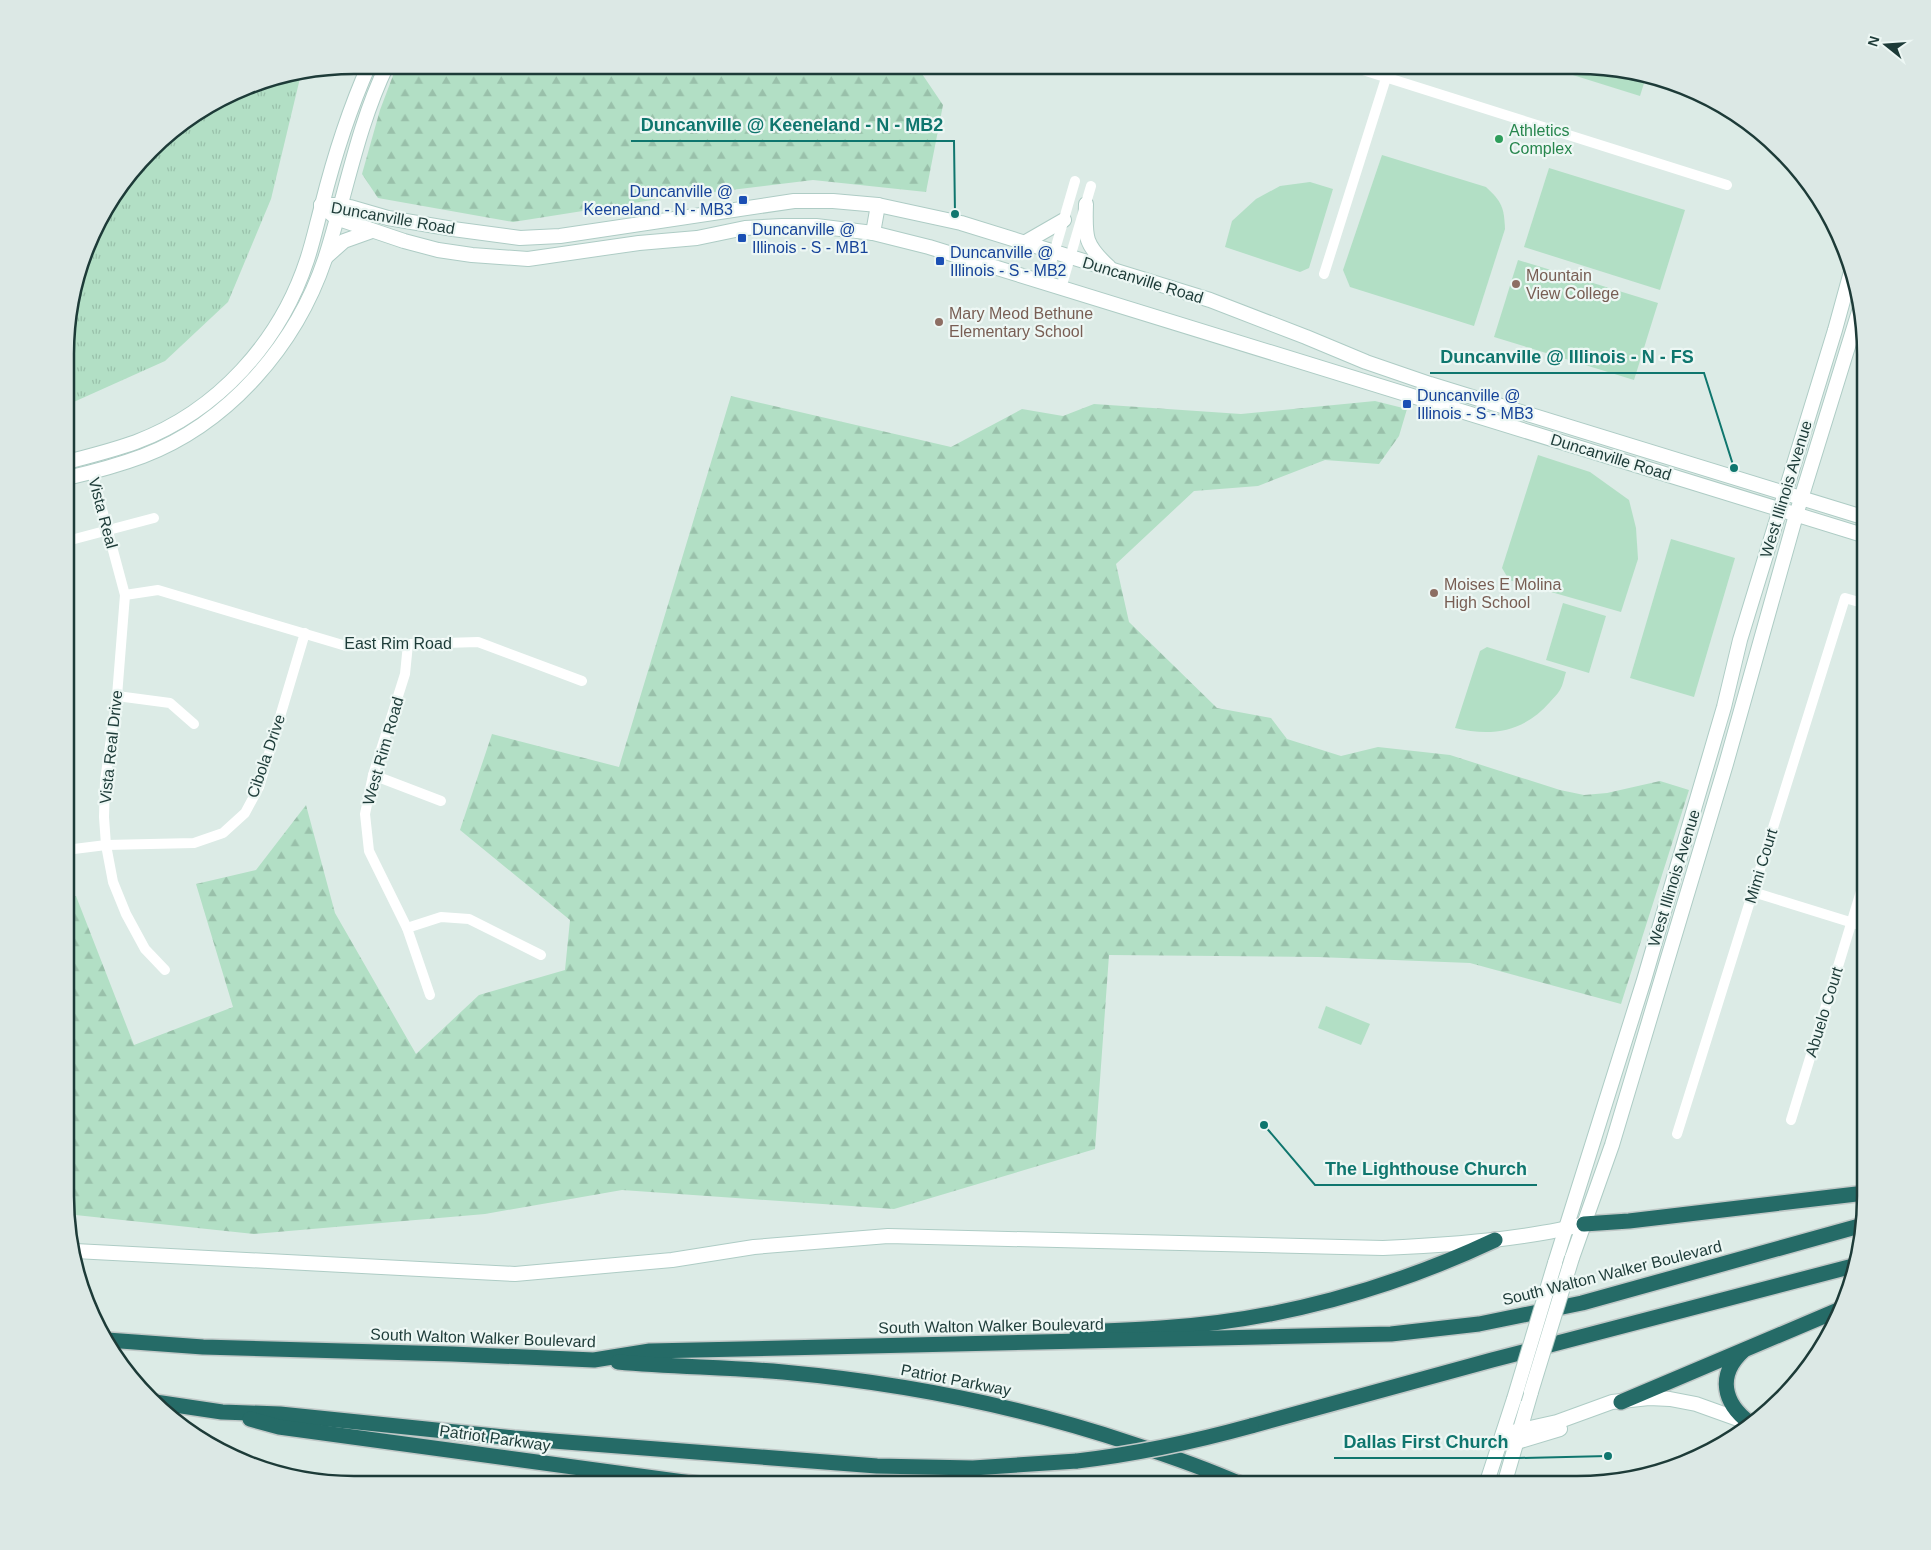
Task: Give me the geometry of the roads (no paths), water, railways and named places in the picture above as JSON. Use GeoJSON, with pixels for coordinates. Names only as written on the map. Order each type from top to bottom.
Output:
{"type":"FeatureCollection","features":[{"type":"Feature","properties":{"kind":"highway"},"geometry":{"type":"LineString","coordinates":[[1584,1224],[1629,1221],[1857,1194]]}},
{"type":"Feature","properties":{"kind":"highway","name":"South Walton Walker Boulevard"},"geometry":{"type":"LineString","coordinates":[[114,1340],[203,1347],[594,1360],[650,1351],[1391,1334],[1480,1324],[1582,1303],[1856,1226]]}},
{"type":"Feature","properties":{"kind":"highway"},"geometry":{"type":"LineString","coordinates":[[966,1344],[1024,1334],[1162,1328],[1271,1313],[1360,1292],[1453,1260],[1494,1240]]}},
{"type":"Feature","properties":{"kind":"highway"},"geometry":{"type":"LineString","coordinates":[[166,1404],[222,1412],[280,1414],[514,1438],[877,1466],[973,1468],[1077,1461],[1128,1455],[1175,1446],[1848,1267]]}},
{"type":"Feature","properties":{"kind":"highway"},"geometry":{"type":"LineString","coordinates":[[1621,1402],[1831,1313]]}},
{"type":"Feature","properties":{"kind":"highway"},"geometry":{"type":"LineString","coordinates":[[1746,1420],[1739,1415],[1730,1404],[1726,1389],[1727,1376],[1733,1362],[1749,1347]]}},
{"type":"Feature","properties":{"kind":"highway","name":"Patriot Parkway"},"geometry":{"type":"LineString","coordinates":[[594,1360],[783,1372],[910,1388],[1030,1413],[1093,1430],[1220,1476]]}},
{"type":"Feature","properties":{"kind":"highway","name":"Patriot Parkway"},"geometry":{"type":"LineString","coordinates":[[222,1412],[279,1427],[640,1476]]}},
{"type":"Feature","properties":{"kind":"main road"},"geometry":{"type":"LineString","coordinates":[[74,460],[136,442],[164,430],[196,411],[238,376],[251,362],[278,324],[295,292],[307,260],[338,148],[366,74]]}},
{"type":"Feature","properties":{"kind":"main road"},"geometry":{"type":"LineString","coordinates":[[74,476],[144,456],[172,442],[205,422],[227,405],[261,371],[290,331],[317,283],[326,257],[354,152],[370,103],[383,74]]}},
{"type":"Feature","properties":{"kind":"main road"},"geometry":{"type":"LineString","coordinates":[[338,148],[354,152]]}},
{"type":"Feature","properties":{"kind":"main road","name":"Duncanville Road"},"geometry":{"type":"LineString","coordinates":[[321,205],[340,205],[419,225],[520,238],[560,236],[794,201],[833,200],[878,205],[961,223],[1236,309],[1366,362],[1430,384],[1857,515]]}},
{"type":"Feature","properties":{"kind":"main road"},"geometry":{"type":"LineString","coordinates":[[1086,204],[1085,230],[1093,252],[1114,271]]}},
{"type":"Feature","properties":{"kind":"main road","name":"Duncanville Road"},"geometry":{"type":"LineString","coordinates":[[321,205],[336,218],[372,232],[438,250],[508,258],[528,259],[639,243],[697,238],[745,228],[816,226],[873,233],[929,247],[1857,533]]}},
{"type":"Feature","properties":{"kind":"main road"},"geometry":{"type":"LineString","coordinates":[[873,233],[878,205]]}},
{"type":"Feature","properties":{"kind":"main road"},"geometry":{"type":"LineString","coordinates":[[694,216],[697,238]]}},
{"type":"Feature","properties":{"kind":"main road"},"geometry":{"type":"LineString","coordinates":[[1024,242],[1064,220]]}},
{"type":"Feature","properties":{"kind":"main road"},"geometry":{"type":"LineString","coordinates":[[326,257],[344,241],[372,232]]}},
{"type":"Feature","properties":{"kind":"main road"},"geometry":{"type":"LineString","coordinates":[[508,236],[508,258]]}},
{"type":"Feature","properties":{"kind":"main road","name":"West Illinois Avenue"},"geometry":{"type":"LineString","coordinates":[[1489,1476],[1635,1010],[1724,707],[1740,640],[1848,282]]}},
{"type":"Feature","properties":{"kind":"main road","name":"West Illinois Avenue"},"geometry":{"type":"LineString","coordinates":[[1507,1476],[1572,1258],[1622,1110],[1726,764],[1801,498],[1856,323]]}},
{"type":"Feature","properties":{"kind":"main road"},"geometry":{"type":"LineString","coordinates":[[1835,330],[1852,334]]}},
{"type":"Feature","properties":{"kind":"main road","name":"Vista Real"},"geometry":{"type":"LineString","coordinates":[[88,456],[92,472]]}},
{"type":"Feature","properties":{"kind":"main road"},"geometry":{"type":"LineString","coordinates":[[1709,759],[1726,764]]}},
{"type":"Feature","properties":{"kind":"main road"},"geometry":{"type":"LineString","coordinates":[[1635,1010],[1650,1016]]}},
{"type":"Feature","properties":{"kind":"main road"},"geometry":{"type":"LineString","coordinates":[[1605,1103],[1622,1110]]}},
{"type":"Feature","properties":{"kind":"main road"},"geometry":{"type":"LineString","coordinates":[[79,1251],[515,1274],[672,1260],[754,1247],[888,1236],[1383,1248],[1426,1247],[1494,1240],[1566,1229],[1584,1224]]}},
{"type":"Feature","properties":{"kind":"main road"},"geometry":{"type":"LineString","coordinates":[[1531,1394],[1530,1406],[1534,1416],[1545,1421],[1557,1422]]}},
{"type":"Feature","properties":{"kind":"main road"},"geometry":{"type":"LineString","coordinates":[[1501,1439],[1518,1436],[1612,1402],[1648,1398],[1670,1398],[1696,1404],[1744,1421]]}},
{"type":"Feature","properties":{"kind":"main road"},"geometry":{"type":"LineString","coordinates":[[1518,1436],[1540,1436],[1614,1409],[1621,1402]]}},
{"type":"Feature","properties":{"kind":"street"},"geometry":{"type":"LineString","coordinates":[[1373,74],[1727,185]]}},
{"type":"Feature","properties":{"kind":"street"},"geometry":{"type":"LineString","coordinates":[[1324,274],[1386,78]]}},
{"type":"Feature","properties":{"kind":"street"},"geometry":{"type":"LineString","coordinates":[[1045,284],[1075,181]]}},
{"type":"Feature","properties":{"kind":"street"},"geometry":{"type":"LineString","coordinates":[[1060,288],[1091,186]]}},
{"type":"Feature","properties":{"kind":"street","name":"Vista Real"},"geometry":{"type":"LineString","coordinates":[[92,472],[118,570]]}},
{"type":"Feature","properties":{"kind":"street"},"geometry":{"type":"LineString","coordinates":[[74,539],[154,518]]}},
{"type":"Feature","properties":{"kind":"street","name":"Vista Real Drive"},"geometry":{"type":"LineString","coordinates":[[118,570],[125,594],[117,696],[105,781],[104,817],[106,845],[113,882],[126,914],[145,949],[165,970]]}},
{"type":"Feature","properties":{"kind":"street","name":"East Rim Road"},"geometry":{"type":"LineString","coordinates":[[125,594],[158,590],[346,646],[478,642],[582,682]]}},
{"type":"Feature","properties":{"kind":"street","name":"Mimi Court"},"geometry":{"type":"LineString","coordinates":[[1677,1134],[1845,598],[1857,601]]}},
{"type":"Feature","properties":{"kind":"street","name":"Cibola Drive"},"geometry":{"type":"LineString","coordinates":[[74,849],[106,845],[194,843],[223,833],[245,813],[258,787],[305,633]]}},
{"type":"Feature","properties":{"kind":"street","name":"West Rim Road"},"geometry":{"type":"LineString","coordinates":[[408,644],[405,674],[373,775],[365,814],[369,851],[407,928],[430,995]]}},
{"type":"Feature","properties":{"kind":"street"},"geometry":{"type":"LineString","coordinates":[[117,696],[170,703],[194,724]]}},
{"type":"Feature","properties":{"kind":"street"},"geometry":{"type":"LineString","coordinates":[[373,775],[441,800]]}},
{"type":"Feature","properties":{"kind":"street"},"geometry":{"type":"LineString","coordinates":[[1753,892],[1857,924]]}},
{"type":"Feature","properties":{"kind":"street","name":"Abuelo Court"},"geometry":{"type":"LineString","coordinates":[[1791,1120],[1857,903]]}},
{"type":"Feature","properties":{"kind":"street"},"geometry":{"type":"LineString","coordinates":[[407,928],[440,917],[469,919],[541,955]]}},
{"type":"Feature","properties":{"kind":"place","name":"Athletics Complex"},"geometry":{"type":"Point","coordinates":[1499,139]}},
{"type":"Feature","properties":{"kind":"place","name":"Duncanville @ Keeneland - N - MB3"},"geometry":{"type":"Point","coordinates":[743,200]}},
{"type":"Feature","properties":{"kind":"place","name":"Duncanville @ Keeneland - N - MB2"},"geometry":{"type":"Point","coordinates":[955,214]}},
{"type":"Feature","properties":{"kind":"place","name":"Duncanville @ Illinois - S - MB1"},"geometry":{"type":"Point","coordinates":[742,238]}},
{"type":"Feature","properties":{"kind":"place","name":"Duncanville @ Illinois - S - MB2"},"geometry":{"type":"Point","coordinates":[940,261]}},
{"type":"Feature","properties":{"kind":"place","name":"Mountain View College"},"geometry":{"type":"Point","coordinates":[1516,284]}},
{"type":"Feature","properties":{"kind":"place","name":"Mary Meod Bethune Elementary School"},"geometry":{"type":"Point","coordinates":[939,322]}},
{"type":"Feature","properties":{"kind":"place","name":"Duncanville @ Illinois - S - MB3"},"geometry":{"type":"Point","coordinates":[1407,404]}},
{"type":"Feature","properties":{"kind":"place","name":"Duncanville @ Illinois - N - FS"},"geometry":{"type":"Point","coordinates":[1734,468]}},
{"type":"Feature","properties":{"kind":"place","name":"Moises E Molina High School"},"geometry":{"type":"Point","coordinates":[1434,593]}},
{"type":"Feature","properties":{"kind":"place","name":"The Lighthouse Church"},"geometry":{"type":"Point","coordinates":[1264,1125]}},
{"type":"Feature","properties":{"kind":"place","name":"Dallas First Church"},"geometry":{"type":"Point","coordinates":[1608,1456]}}]}
